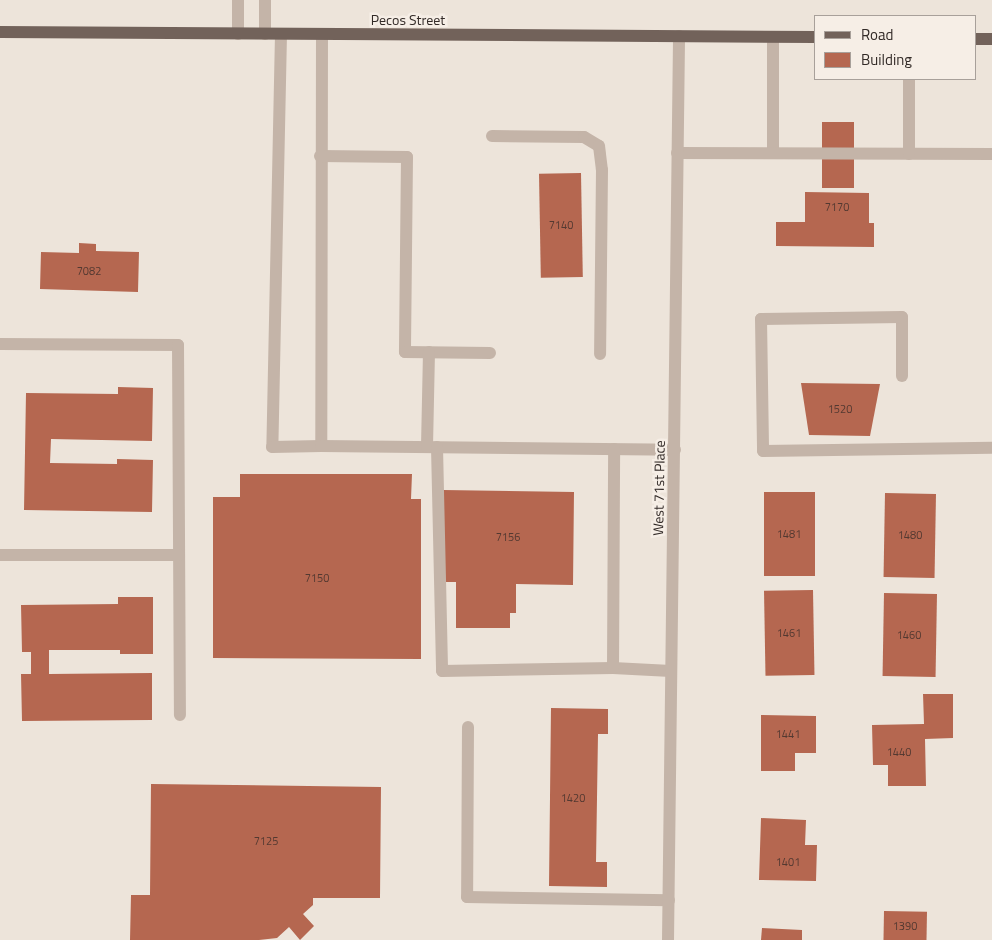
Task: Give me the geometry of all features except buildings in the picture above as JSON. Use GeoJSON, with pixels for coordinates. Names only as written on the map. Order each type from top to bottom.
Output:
{"type":"FeatureCollection","features":[{"type":"Feature","properties":{"kind":"main road","name":"Pecos Street"},"geometry":{"type":"LineString","coordinates":[[0,32],[814,37]]}},
{"type":"Feature","properties":{"kind":"main road"},"geometry":{"type":"LineString","coordinates":[[977,39],[992,39]]}},
{"type":"Feature","properties":{"kind":"street"},"geometry":{"type":"LineString","coordinates":[[238,0],[238,34]]}},
{"type":"Feature","properties":{"kind":"street"},"geometry":{"type":"LineString","coordinates":[[265,0],[265,34]]}},
{"type":"Feature","properties":{"kind":"street"},"geometry":{"type":"LineString","coordinates":[[281,34],[272,447],[675,450]]}},
{"type":"Feature","properties":{"kind":"street"},"geometry":{"type":"LineString","coordinates":[[321,446],[320,156],[322,35]]}},
{"type":"Feature","properties":{"kind":"street","name":"West 71st Place"},"geometry":{"type":"LineString","coordinates":[[668,940],[679,36]]}},
{"type":"Feature","properties":{"kind":"street"},"geometry":{"type":"LineString","coordinates":[[772,152],[773,37]]}},
{"type":"Feature","properties":{"kind":"street"},"geometry":{"type":"LineString","coordinates":[[909,80],[909,154]]}},
{"type":"Feature","properties":{"kind":"street"},"geometry":{"type":"LineString","coordinates":[[492,136],[577,136],[593,140],[598,146],[602,170],[600,354]]}},
{"type":"Feature","properties":{"kind":"street"},"geometry":{"type":"LineString","coordinates":[[677,153],[992,154]]}},
{"type":"Feature","properties":{"kind":"street"},"geometry":{"type":"LineString","coordinates":[[320,156],[406,157],[405,352],[490,353]]}},
{"type":"Feature","properties":{"kind":"street"},"geometry":{"type":"LineString","coordinates":[[902,376],[902,317],[761,319],[762,451],[992,448]]}},
{"type":"Feature","properties":{"kind":"street"},"geometry":{"type":"LineString","coordinates":[[0,344],[178,345],[180,715]]}},
{"type":"Feature","properties":{"kind":"street"},"geometry":{"type":"LineString","coordinates":[[429,352],[442,671],[613,668],[671,671]]}},
{"type":"Feature","properties":{"kind":"street"},"geometry":{"type":"LineString","coordinates":[[613,668],[614,449]]}},
{"type":"Feature","properties":{"kind":"street"},"geometry":{"type":"LineString","coordinates":[[0,555],[179,555]]}},
{"type":"Feature","properties":{"kind":"street"},"geometry":{"type":"LineString","coordinates":[[468,727],[467,897],[669,900]]}}]}
